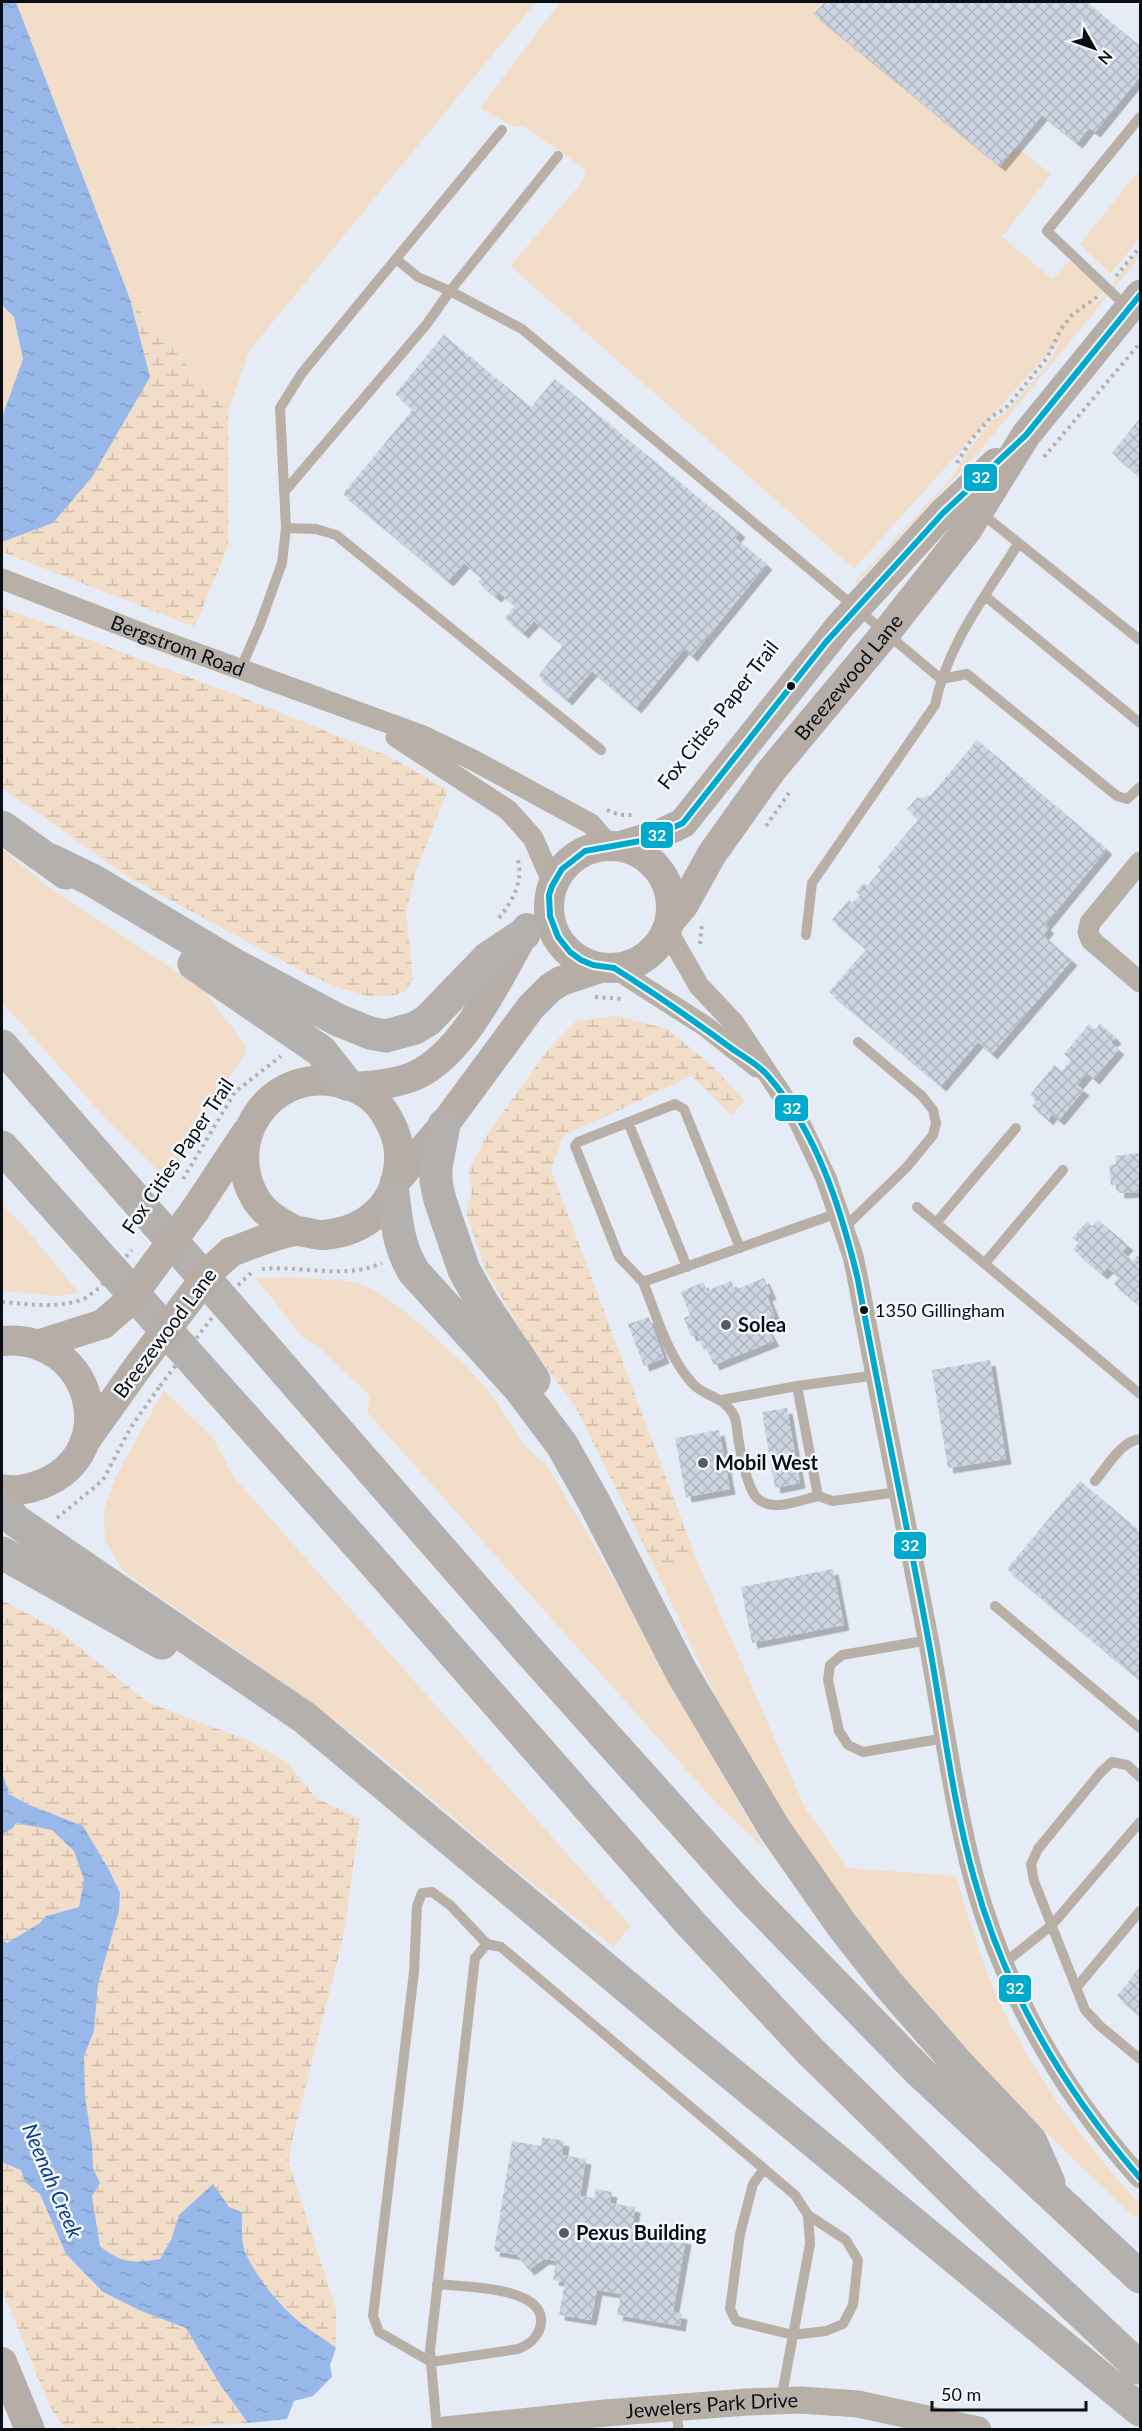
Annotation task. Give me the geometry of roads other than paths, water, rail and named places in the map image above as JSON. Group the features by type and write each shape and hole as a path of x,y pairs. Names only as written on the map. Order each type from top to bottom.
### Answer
{"highway":[{"path":"2,826 51,860 85,888 321,1052 351,1085"},
{"path":"51,860 92,880 233,964 338,1020 370,1033 386,1036 415,1028 428,1020 489,958 510,927"},
{"path":"2,1046 515,1635 749,1896 919,2071 1140,2277"},
{"path":"444,1125 436,1167 436,1182 464,1270 483,1304 549,1402 579,1457 594,1502"},
{"path":"2,1147 361,1548 700,1933 809,2050 969,2207 1140,2368"},
{"path":"394,1188 403,1251 414,1272 520,1389 562,1445 682,1673 774,1828 841,1924 888,1984 958,2064 1030,2140 1055,2196"},
{"path":"2,1504 16,1521 305,1718 1140,2410"},
{"path":"2,1553 239,1687 300,1725 380,1781"}],"main road":[{"name":"Breezewood Lane","path":"668,925 683,906 719,845 771,771 885,634 967,530 1026,435 1135,302"},
{"name":"Breezewood Lane","path":"615,846 660,834 683,823 814,656 943,513 1026,435"},
{"path":"40,1344 103,1324 115,1316 195,1210 260,1110 277,1093 300,1083 323,1079 351,1085 390,1084 415,1076 440,1058 465,1031 506,970 510,927 550,888 576,856 592,848 615,846 639,852 655,864 666,881 672,901 668,925 658,945 646,957 630,964 561,981 550,988 537,1001 368,1221 347,1231 322,1235 296,1231 274,1220 257,1202 247,1180 243,1155 248,1131"},
{"path":"550,888 550,916 555,934 566,950 581,961 607,968"},
{"path":"351,1085 374,1099 393,1127 397,1137 399,1160 394,1188"},
{"name":"Breezewood Lane","path":"2,1489 31,1488 53,1479 71,1464 140,1364 212,1269 241,1262 296,1231"},
{"path":"2,1341 18,1339 40,1344 58,1353 72,1367 83,1384 88,1404 89,1424 84,1444"},
{"path":"2,2362 30,2430"}],"street":[{"name":"Bergstrom Road","path":"2,579 149,636 421,735 473,760 564,812 591,824 615,846"},
{"name":"Bergstrom Road","path":"354,712 424,754 508,810 533,838 550,888"},
{"path":"1140,862 1090,923 1088,933 1091,940 1140,981"},
{"path":"668,925 699,986 734,1023 798,1119 826,1178 853,1256 974,1878 1003,1964 1032,2024 1064,2080 1099,2129 1140,2178"},
{"path":"607,968 705,1026 767,1075"},
{"name":"Jewelers Park Drive","path":"445,2430 677,2418 781,2400 858,2404 978,2430"}],"lane":[{"path":"1135,302 1106,288 1047,231 1140,117"},
{"path":"241,668 282,563 286,528 280,408 302,373 502,130"},
{"path":"285,491 426,325 450,291 558,156"},
{"path":"396,259 418,277 522,329 941,679 967,674 1117,796 1127,799 1140,787"},
{"path":"978,511 1140,640"},
{"path":"286,528 316,529 336,535 601,750"},
{"path":"806,935 813,883 935,705 941,679 954,646 1018,544"},
{"path":"985,596 1140,723"},
{"path":"643,1282 740,1248 841,1220 906,1168 933,1135 936,1123 933,1110 922,1096 858,1042"},
{"path":"740,1248 684,1109 675,1104 578,1142 575,1150 619,1257 643,1282 674,1358 695,1386 722,1400 734,1416 740,1450 752,1491 758,1498 767,1504 781,1505 818,1496 833,1501 898,1492"},
{"path":"628,1122 687,1267"},
{"path":"936,1223 1016,1128"},
{"path":"985,1263 1063,1170"},
{"path":"917,1207 1140,1394"},
{"path":"722,1400 797,1386 877,1375"},
{"path":"797,1386 818,1496"},
{"path":"1095,1481 1123,1447 1129,1442 1140,1439"},
{"path":"995,1606 1140,1728"},
{"path":"928,1640 842,1655 830,1665 828,1680 839,1731 848,1745 863,1752 945,1738"},
{"path":"1140,1777 1127,1765 1112,1762 1101,1772 1038,1849 1031,1864 1034,1881 1085,2010 1100,2026 1140,2059"},
{"path":"1003,1964 1052,1925 1140,1822"},
{"path":"437,2284 521,2296 538,2309 541,2323 534,2340 518,2349 430,2362 379,2332 373,2316 414,1972 417,1906 422,1893 432,1892 450,1905 487,1944 501,1947 795,2195 808,2215 846,2241 858,2260 853,2306 843,2324 826,2331 793,2335 736,2321 730,2308 740,2234 753,2184 764,2169"},
{"path":"1076,1988 1140,1911"},
{"path":"437,2430 430,2350 475,1958 487,1944"},
{"path":"781,2400 810,2244 808,2215"}],"water":[{"path":"2,2 16,2 130,299 150,377 92,477 53,523 2,542 2,417 23,359 14,317 2,305"},
{"name":"Neenah Creek","path":"2,1772 9,1794 27,1804 83,1826 120,1893 119,1911 98,1984 94,2031 84,2056 85,2096 93,2168 100,2183 92,2196 100,2246 128,2261 160,2259 171,2240 179,2215 213,2184 229,2207 242,2212 244,2249 263,2283 294,2317 336,2348 330,2365 332,2377 313,2396 294,2401 287,2419 248,2423 221,2386 186,2328 141,2311 103,2292 66,2254 40,2194 25,2182 21,2170 2,2160 2,1940 7,1943 40,1923 46,1916 79,1907 84,1880 74,1851 52,1830 16,1823 13,1828 2,1834"}],"place":[{"name":"1350 Gillingham","path":"864,1310"},
{"name":"Solea","path":"726,1325"},
{"name":"Mobil West","path":"703,1463"},
{"name":"Pexus Building","path":"564,2233"}]}
